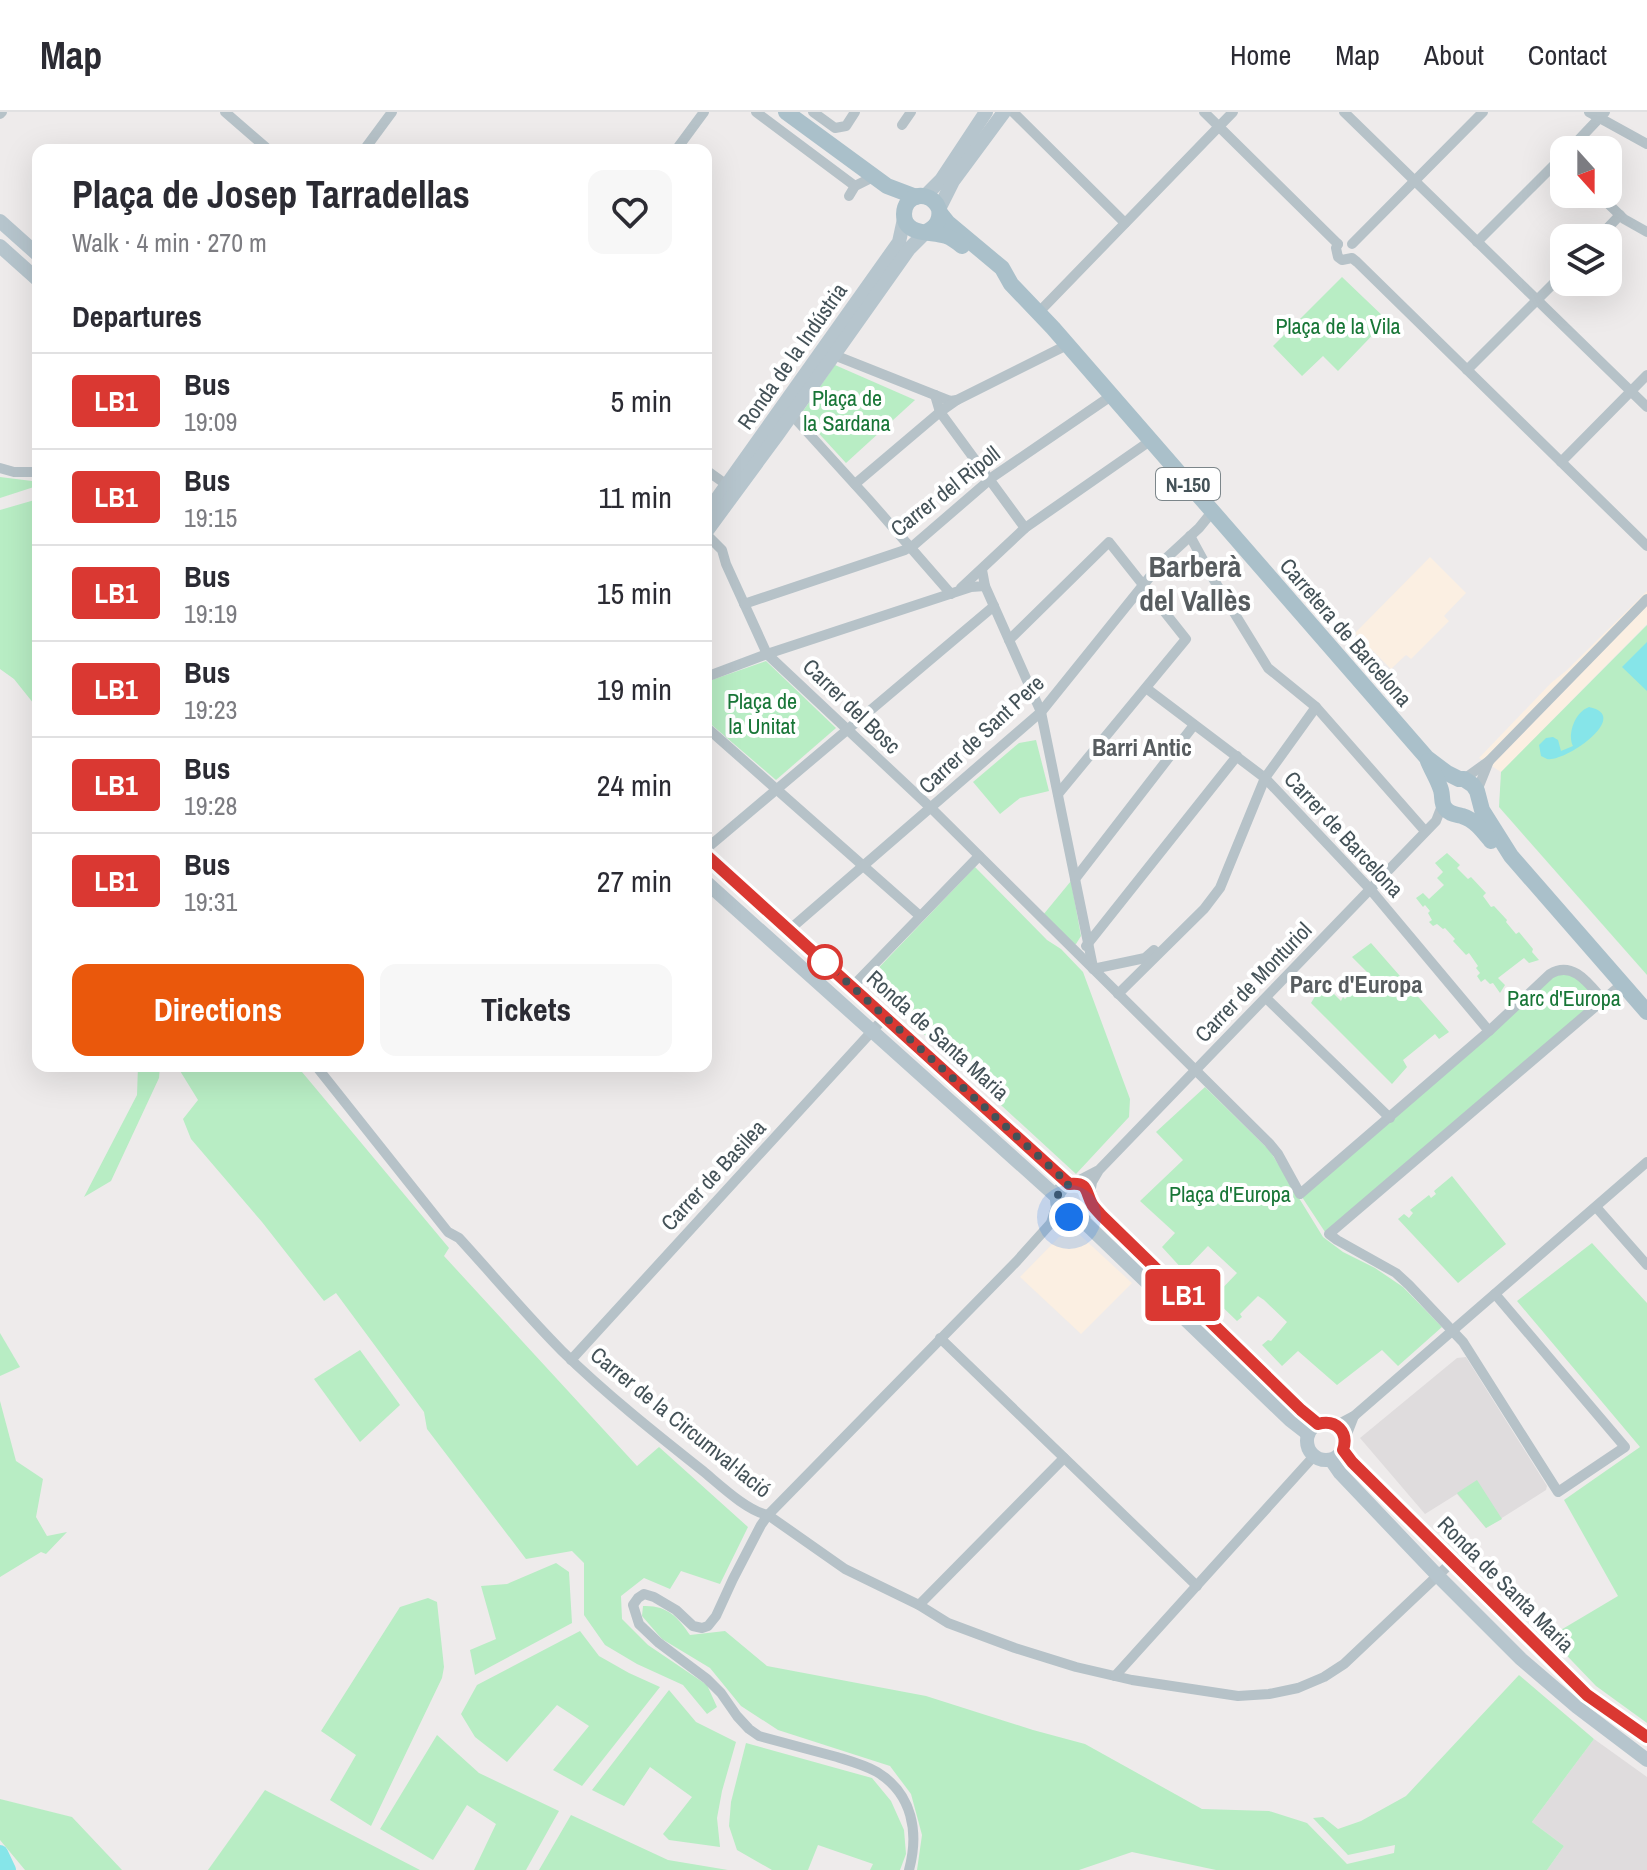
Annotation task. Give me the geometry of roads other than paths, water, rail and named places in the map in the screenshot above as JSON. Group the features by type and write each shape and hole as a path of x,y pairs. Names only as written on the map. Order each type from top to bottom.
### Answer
{"main road":[{"name":"N-150","path":"786,112 881,181 933,199 948,223 1002,268 1011,284"},
{"name":"N-150","path":"881,181 912,230 951,238 992,273 1011,284"},
{"path":"904,218 906,206 920,196"},
{"path":"926,232 936,225 940,211"},
{"name":"Carretera de Barcelona","path":"1011,284 1039,312 1427,758"},
{"name":"N-150","path":"1427,758 1443,771 1473,785 1488,820 1511,856 1647,1012"},
{"name":"N-150","path":"1427,758 1449,812 1479,827 1496,846 1511,856"},
{"path":"1442,799 1446,786 1461,779"},
{"path":"1459,816 1472,811 1478,796"}],"street":[{"path":"225,112 262,144"},
{"path":"368,144 392,112"},
{"path":"680,144 704,112"},
{"path":"756,112 836,172 852,191 881,181"},
{"path":"775,112 775,126"},
{"path":"813,112 835,128 846,126 855,112"},
{"path":"902,125 911,112"},
{"path":"920,196 941,180 986,112"},
{"path":"940,211 953,181 1004,112"},
{"path":"1013,112 1125,223"},
{"path":"1204,112 1338,244"},
{"path":"1039,312 1233,112"},
{"path":"1352,244 1483,112"},
{"path":"1589,112 1602,115 1647,144"},
{"path":"1351,114 1414,181 1647,407"},
{"path":"1583,136 1602,115"},
{"path":"836,172 853,160"},
{"path":"1477,242 1550,170"},
{"path":"1613,208 1647,232"},
{"path":"1611,224 1620,215"},
{"name":"Ronda de la Indústria","path":"712,506 899,242 904,218"},
{"path":"0,221 32,250"},
{"name":"Ronda de la Indústria","path":"712,525 909,249 926,232"},
{"path":"1338,244 1348,241 1352,244 1355,248 1352,258"},
{"path":"1338,244 1338,257 1342,260 1352,258"},
{"path":"0,246 32,275"},
{"path":"1352,258 1647,546"},
{"path":"1467,370 1550,287"},
{"path":"855,484 957,400 1067,345"},
{"path":"834,355 950,401 957,400"},
{"path":"1561,462 1647,375"},
{"path":"935,395 940,412 1025,528"},
{"name":"Carrer del Ripoll","path":"744,604 910,547 990,480 1111,396"},
{"path":"791,414 954,593"},
{"path":"954,593 1025,528 1150,441"},
{"path":"0,468 32,472"},
{"path":"712,474 727,485"},
{"name":"Carrer de Sant Pere","path":"789,930 1041,712 1161,563 1212,512"},
{"path":"1190,536 1268,668 1316,707 1425,831"},
{"name":"Carrer del Bosc","path":"712,539 722,550 767,654 931,808 1278,1154 1300,1194 1390,1118"},
{"path":"1009,640 1109,542 1186,639 1058,794"},
{"path":"982,570 985,586 1041,712 1093,969 1145,958 1188,925"},
{"path":"712,675 971,587 985,586"},
{"path":"1461,779 1489,761 1647,599"},
{"path":"712,844 994,606"},
{"name":"Carrer de Barcelona","path":"1146,688 1265,778 1370,889 1489,1031"},
{"path":"1118,994 1204,909 1220,888 1265,778 1316,707"},
{"path":"1075,879 1194,725"},
{"path":"712,732 920,916"},
{"path":"1078,954 1237,756"},
{"path":"1478,796 1489,761"},
{"name":"Carrer de Monturiol","path":"1436,821 1442,799"},
{"name":"Carrer de Monturiol","path":"1090,1198 1092,1182 1099,1170 1425,831 1436,821 1459,816"},
{"path":"852,987 979,856"},
{"name":"Ronda de Santa Maria","path":"712,860 1072,1184"},
{"name":"Ronda de Santa Maria","path":"712,887 1057,1200"},
{"path":"1266,998 1390,1118 1558,969 1577,973 1603,1000"},
{"path":"1495,1294 1625,1447 1558,1492 1463,1342 1396,1273 1329,1234 1622,984"},
{"name":"Carrer de Basilea","path":"571,1360 885,1017"},
{"name":"Carrer de la Circumval·lació","path":"321,1072 448,1232 459,1238 571,1360 731,1494 768,1515 845,1569 919,1605 948,1623 1015,1648 1115,1676 1238,1696 1269,1694 1298,1688 1344,1664 1452,1562"},
{"path":"909,1870 915,1845 913,1822 897,1789 878,1773 856,1763 759,1736 737,1716 707,1679 639,1624 633,1605 644,1594 676,1610 693,1626 708,1626 768,1515 1017,1261 1051,1223 1063,1187 1072,1184 1085,1187 1090,1198 1301,1410 1313,1429 1308,1448 1314,1456 1331,1460 1338,1456 1342,1438 1354,1416 1647,1162"},
{"name":"Carrer de Monturiol","path":"1072,1184 1099,1170"},
{"path":"1051,1223 1086,1212 1090,1198"},
{"path":"1057,1200 1061,1212 1074,1217 1279,1409 1313,1429"},
{"path":"1596,1207 1647,1265"},
{"path":"940,1338 1197,1586"},
{"path":"1313,1429 1329,1422 1342,1438"},
{"name":"Ronda de Santa Maria","path":"1342,1438 1352,1462 1587,1695 1647,1737"},
{"path":"1115,1676 1314,1456"},
{"path":"919,1605 1064,1458"},
{"name":"Ronda de Santa Maria","path":"1331,1460 1438,1576 1521,1659 1577,1707 1647,1760"}],"water":[{"path":"1647,642 1647,691 1622,667"},
{"path":"1589,707 1601,712 1603,719 1591,738 1567,754 1547,759 1541,756 1539,745 1546,738 1558,740 1561,751 1573,746 1571,736 1574,724"}],"waterway":[{"path":"0,1853 8,1870"}],"district":[{"name":"Barberà del Vallès","path":"1195,583"},
{"name":"Barri Antic","path":"1142,747"},
{"name":"Parc d'Europa","path":"1356,984"}],"park label":[{"name":"Plaça de la Vila","path":"1338,326"},
{"name":"Plaça de la Sardana","path":"847,410"},
{"name":"Plaça de la Unitat","path":"762,714"},
{"name":"Plaça d'Europa","path":"1230,1194"}]}
